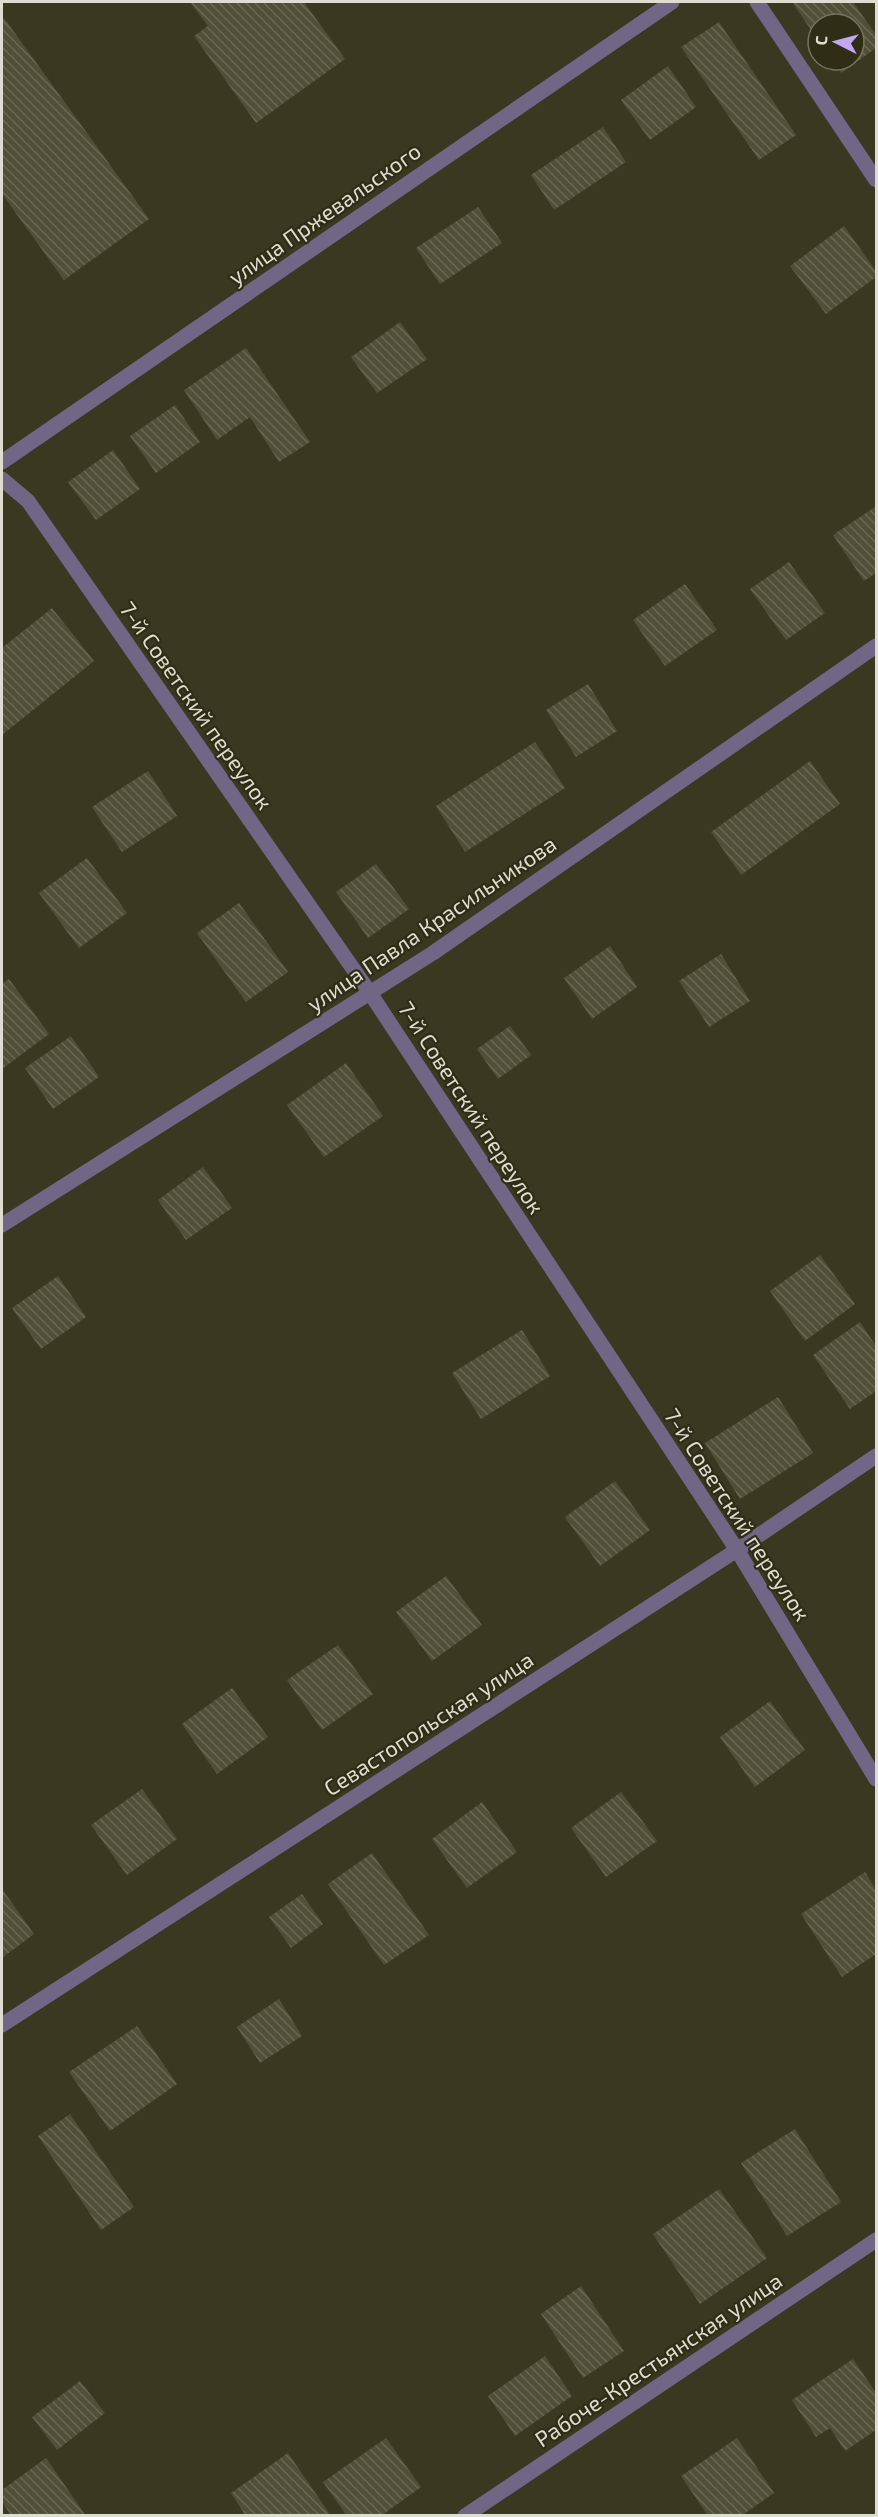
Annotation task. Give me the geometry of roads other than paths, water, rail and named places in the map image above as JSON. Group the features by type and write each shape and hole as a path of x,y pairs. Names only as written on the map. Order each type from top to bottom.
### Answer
{"street":[{"name":"улица Пржевальского","path":"2,462 672,2"},
{"path":"757,2 876,180"},
{"name":"7-й Советский переулок","path":"2,479 28,501 370,993 737,1550 876,1779"},
{"name":"улица Павла Красильникова","path":"2,1225 433,953 876,646"},
{"name":"Севастопольская улица","path":"2,2025 737,1550 876,1456"},
{"name":"Рабоче-Крестьянская улица","path":"465,2516 876,2240"}]}
